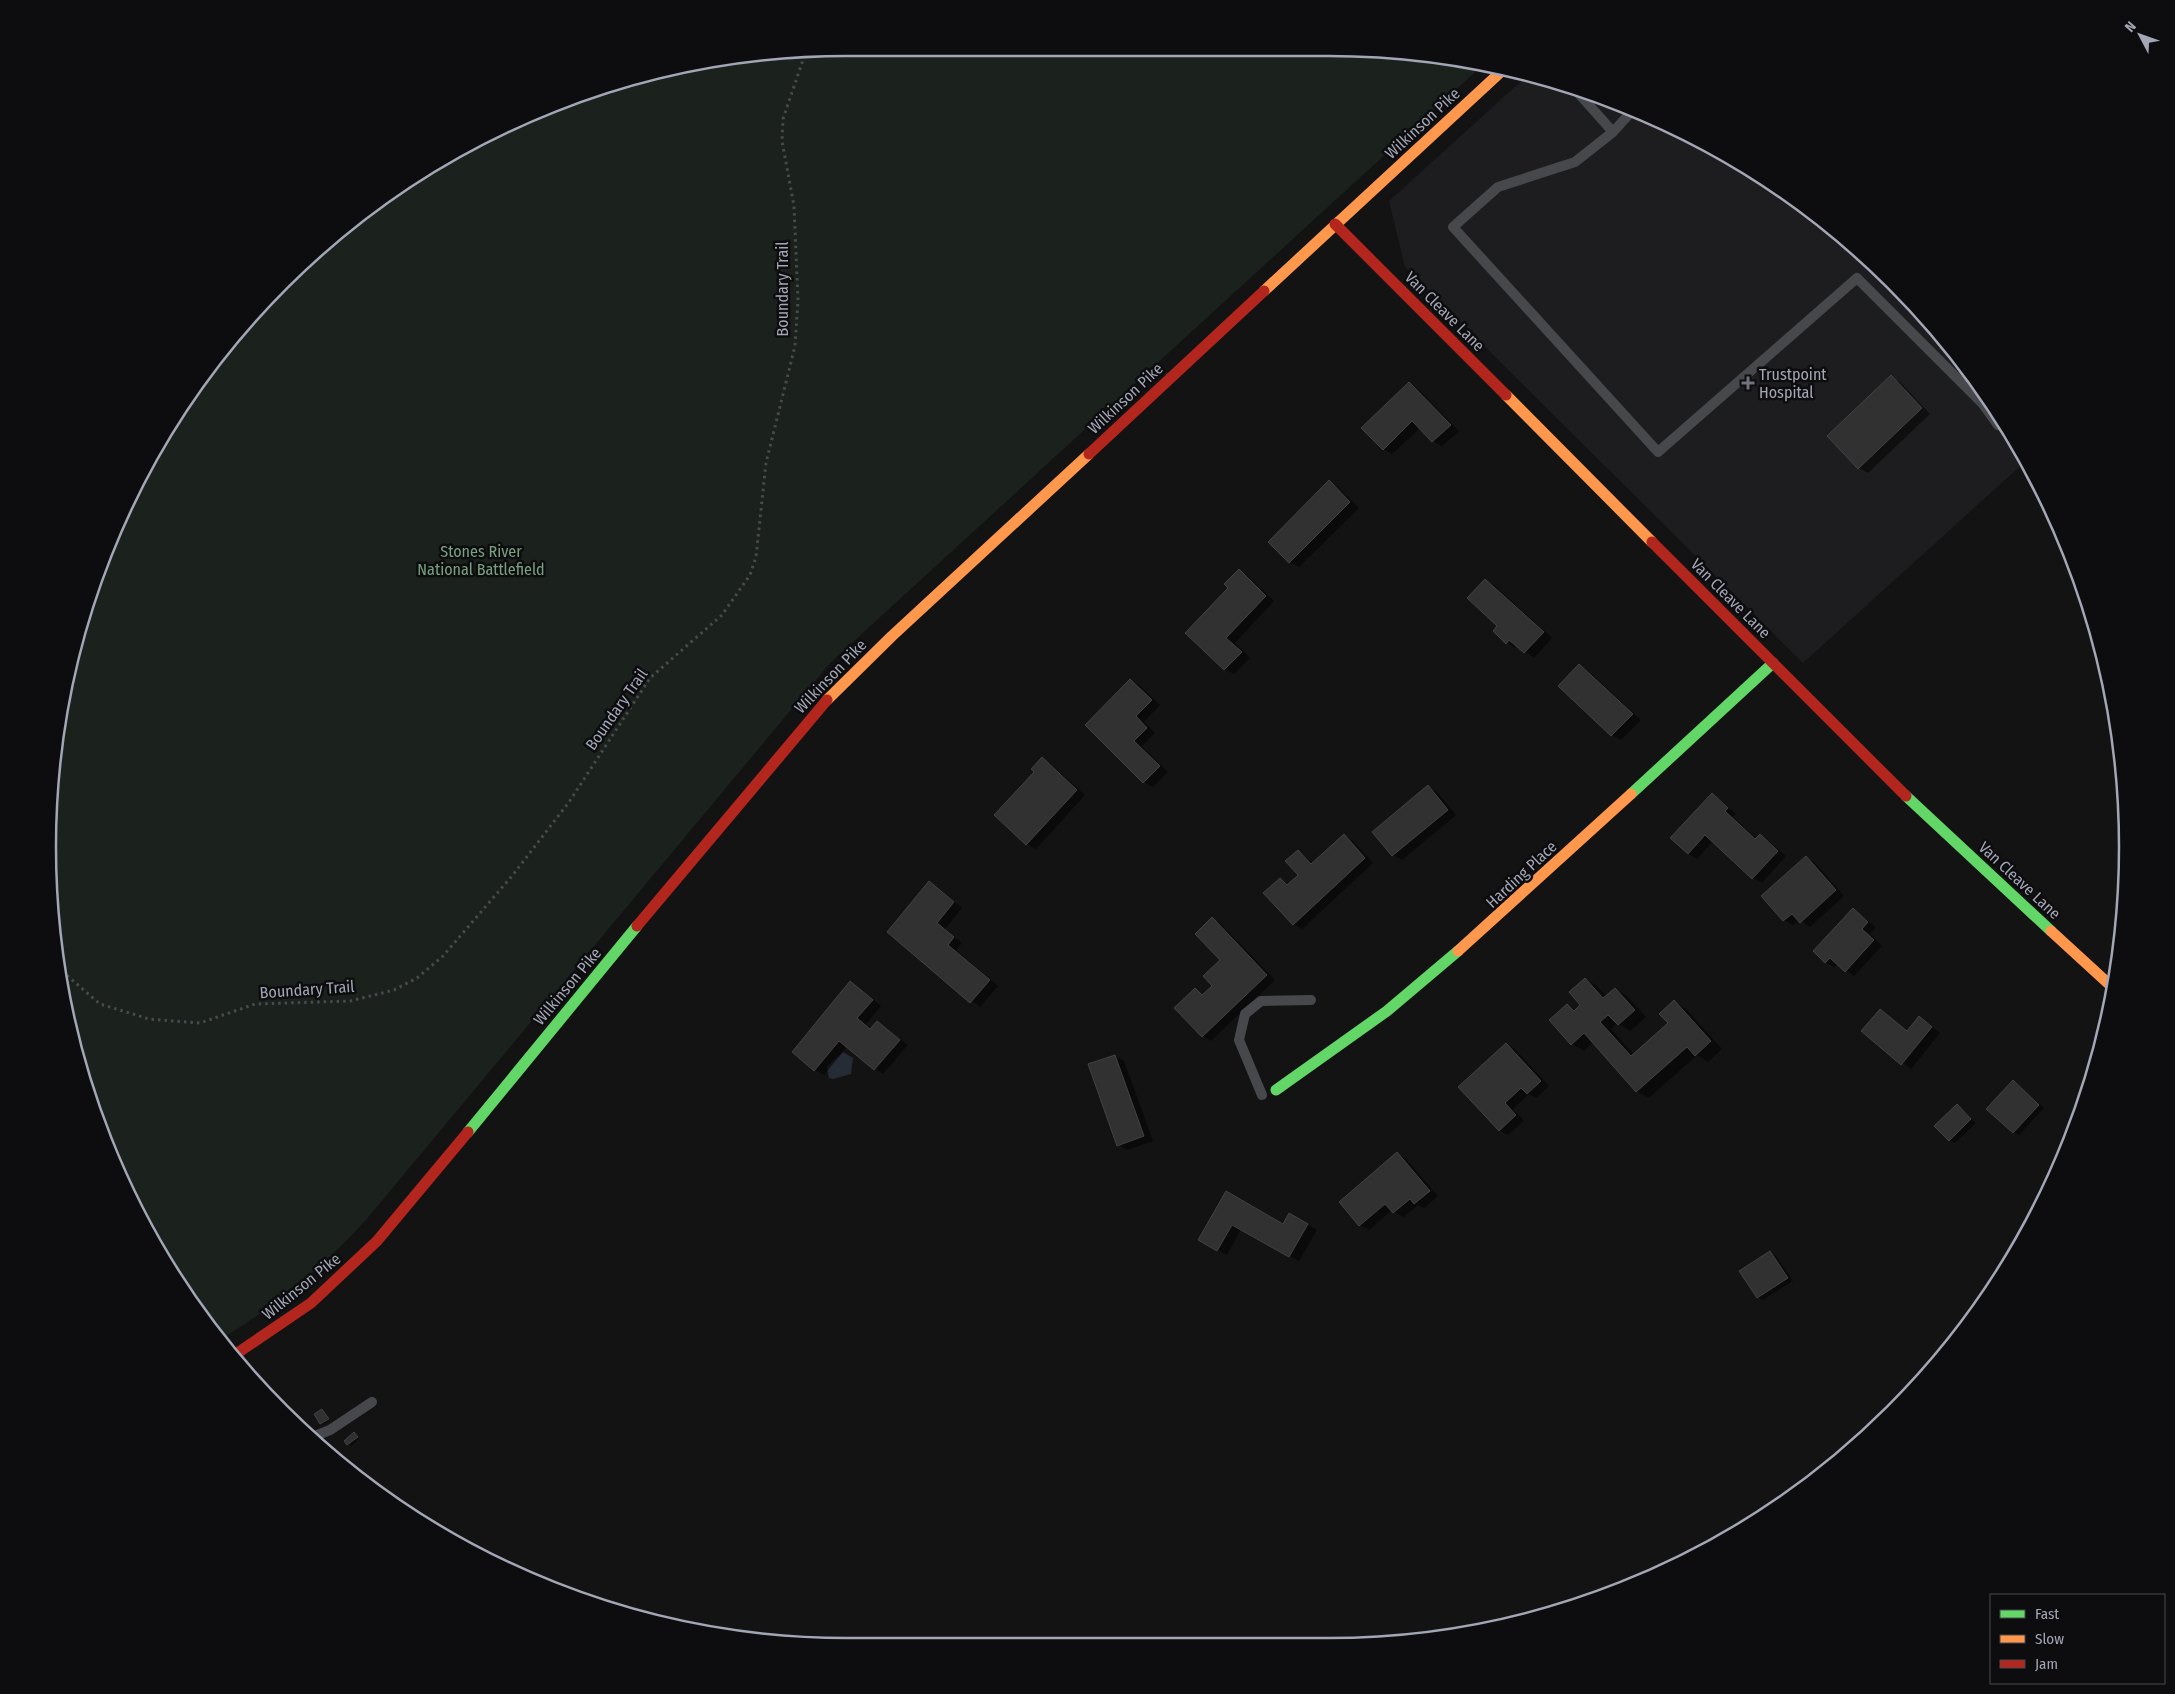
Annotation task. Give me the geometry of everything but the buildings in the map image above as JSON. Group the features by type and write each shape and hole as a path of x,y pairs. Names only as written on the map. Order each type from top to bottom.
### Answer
{"street":[{"name":"Wilkinson Pike","path":"239,1352 311,1303 377,1241 826,700 972,560 1497,75"},
{"name":"Van Cleave Lane","path":"1335,224 1934,824 2107,982"},
{"name":"Harding Place","path":"1276,1090 1387,1011 1481,932 1773,663"}],"lane":[{"path":"1583,98 1613,132"},
{"path":"1628,115 1613,132 1575,162 1498,187 1454,228 1658,452 1857,278 1971,389"},
{"path":"1262,1095 1239,1040 1246,1014 1261,1001 1311,1000"},
{"path":"318,1435 330,1430 372,1402"}],"path":[{"name":"Boundary Trail","path":"67,976 100,1004 149,1019 200,1023 255,1004 350,1001 394,990 417,978 443,956 512,876 569,802 650,678 722,615 750,575 756,557 766,463 795,346 798,300 794,206 782,142 783,119 804,58"}],"shaded area":[{"name":"Trustpoint Hospital","path":"1522,80 1582,98 1631,116 1723,162 1809,220 1849,252 1923,326 1985,408 2020,466 1803,663 1405,267 1389,201"},
{"path":"843,1052 853,1058 851,1074 833,1079 829,1078 827,1067"}],"green space":[{"name":"Stones River National Battlefield","path":"847,56 1328,56 1380,58 1477,70 830,663 365,1221 315,1270 279,1300 226,1336 190,1286 162,1242 138,1197 116,1150 98,1101 83,1052 73,1010 59,909 60,786 79,660 100,588 116,544 138,497 162,452 190,408 252,326 326,252 366,220 452,162 544,116 642,83 693,71 795,58"}],"traffic: fast":[{"path":"1631,794 1773,663"},
{"path":"1906,796 2051,931"},
{"path":"468,1132 637,926"},
{"path":"1276,1090 1387,1011 1458,951"}],"traffic: slow":[{"path":"1264,291 1498,75"},
{"path":"1506,395 1652,542"},
{"path":"827,700 892,636 1089,454"},
{"path":"1458,951 1631,794"},
{"path":"2051,931 2107,982"}],"traffic: jam":[{"path":"1335,224 1506,395"},
{"path":"1089,454 1264,291"},
{"path":"1652,542 1906,796"},
{"path":"637,926 827,700"},
{"path":"239,1352 311,1303 377,1241 468,1132"}],"place":[{"name":"Trustpoint Hospital","path":"1748,383"}]}
